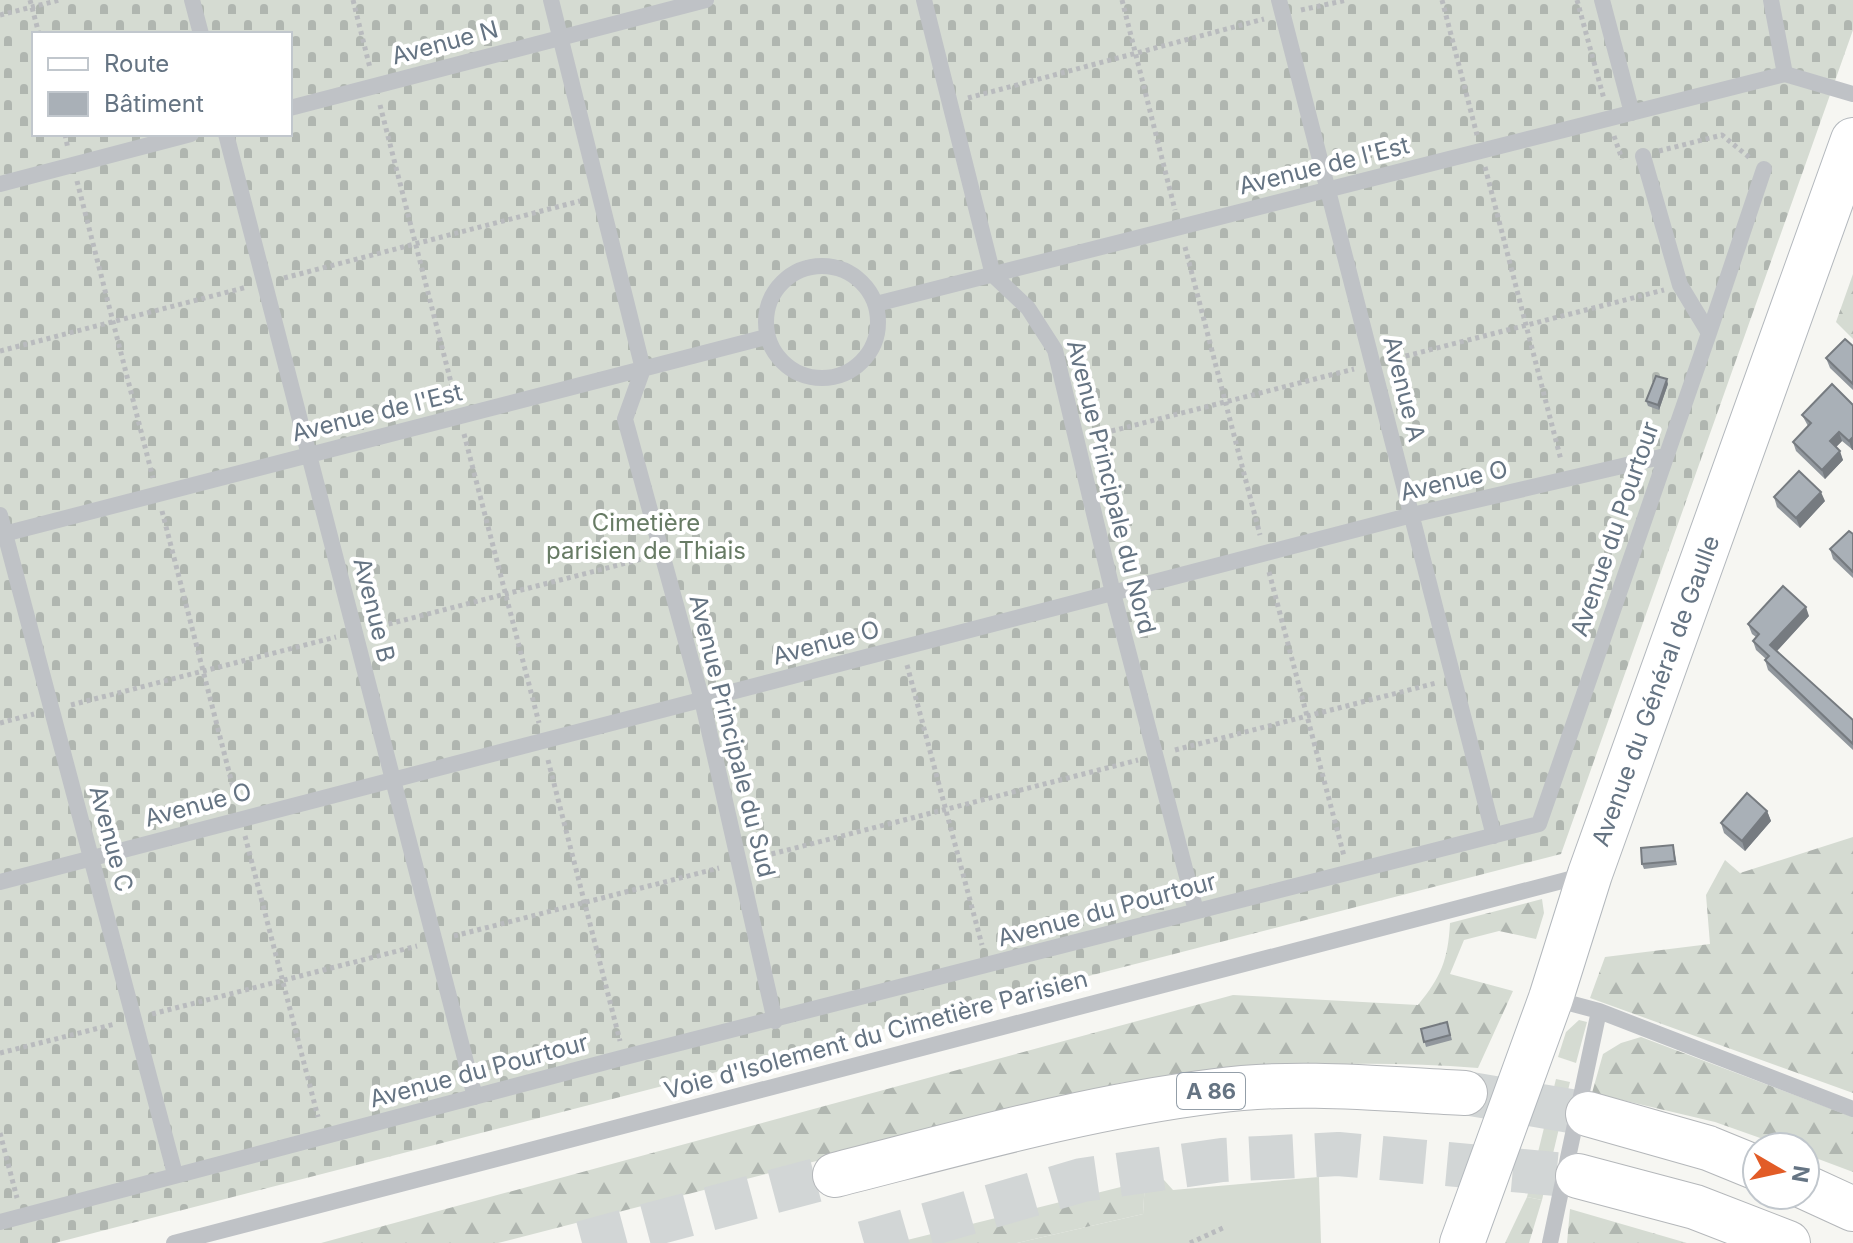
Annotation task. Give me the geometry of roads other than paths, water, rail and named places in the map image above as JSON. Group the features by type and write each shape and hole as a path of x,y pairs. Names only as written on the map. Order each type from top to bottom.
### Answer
{"main road":[{"name":"Avenue du Général de Gaulle","path":"1462,1243 1551,998 1590,874 1853,141"},
{"name":"A 86","path":"835,1175 1090,1110 1218,1090 1337,1086 1465,1093"},
{"path":"1588,1114 1708,1148 1741,1161"},
{"path":"1578,1176 1695,1207 1788,1243"},
{"path":"1821,1194 1853,1209"}],"lane":[{"path":"192,0 200,32"},
{"path":"551,0 643,369"},
{"name":"Avenue N","path":"292,107 706,0"},
{"path":"924,0 993,275"},
{"path":"1602,0 1632,113"},
{"path":"1771,0 1785,74 1853,94"},
{"name":"Avenue A","path":"1281,7 1494,836"},
{"name":"Avenue de l'Est","path":"876,304 1785,74"},
{"path":"0,184 183,136"},
{"name":"Avenue B","path":"227,136 475,1097"},
{"path":"1643,156 1680,285 1709,333"},
{"name":"Avenue du Pourtour","path":"0,1222 625,1057 1539,824 1764,169"},
{"path":"813,266 832,266 850,273 865,285 876,304 878,320 871,348 854,369 838,377 820,379 802,376 774,354 766,337 765,318 769,300 780,283 795,272 813,266"},
{"name":"Avenue Principale du Nord","path":"993,275 1028,308 1055,350 1113,593 1196,911"},
{"name":"Avenue de l'Est","path":"2,534 766,337"},
{"name":"Avenue Principale du Sud","path":"643,369 625,419 702,700 775,1021"},
{"name":"Avenue O","path":"0,882 1412,515 1665,456"},
{"name":"Avenue C","path":"0,515 2,534 175,1174"},
{"name":"Voie d'Isolement du Cimetière Parisien","path":"174,1243 1590,874"},
{"path":"1551,998 1599,1011 1853,1109"},
{"path":"1550,1243 1599,1011"}],"tunnel":[{"path":"1465,1093 1588,1114"},
{"path":"864,1243 1082,1180 1222,1160 1338,1154 1578,1176"},
{"path":"582,1243 835,1175"}],"park label":[{"name":"Cimetière parisien de Thiais","path":"646,537"}]}
